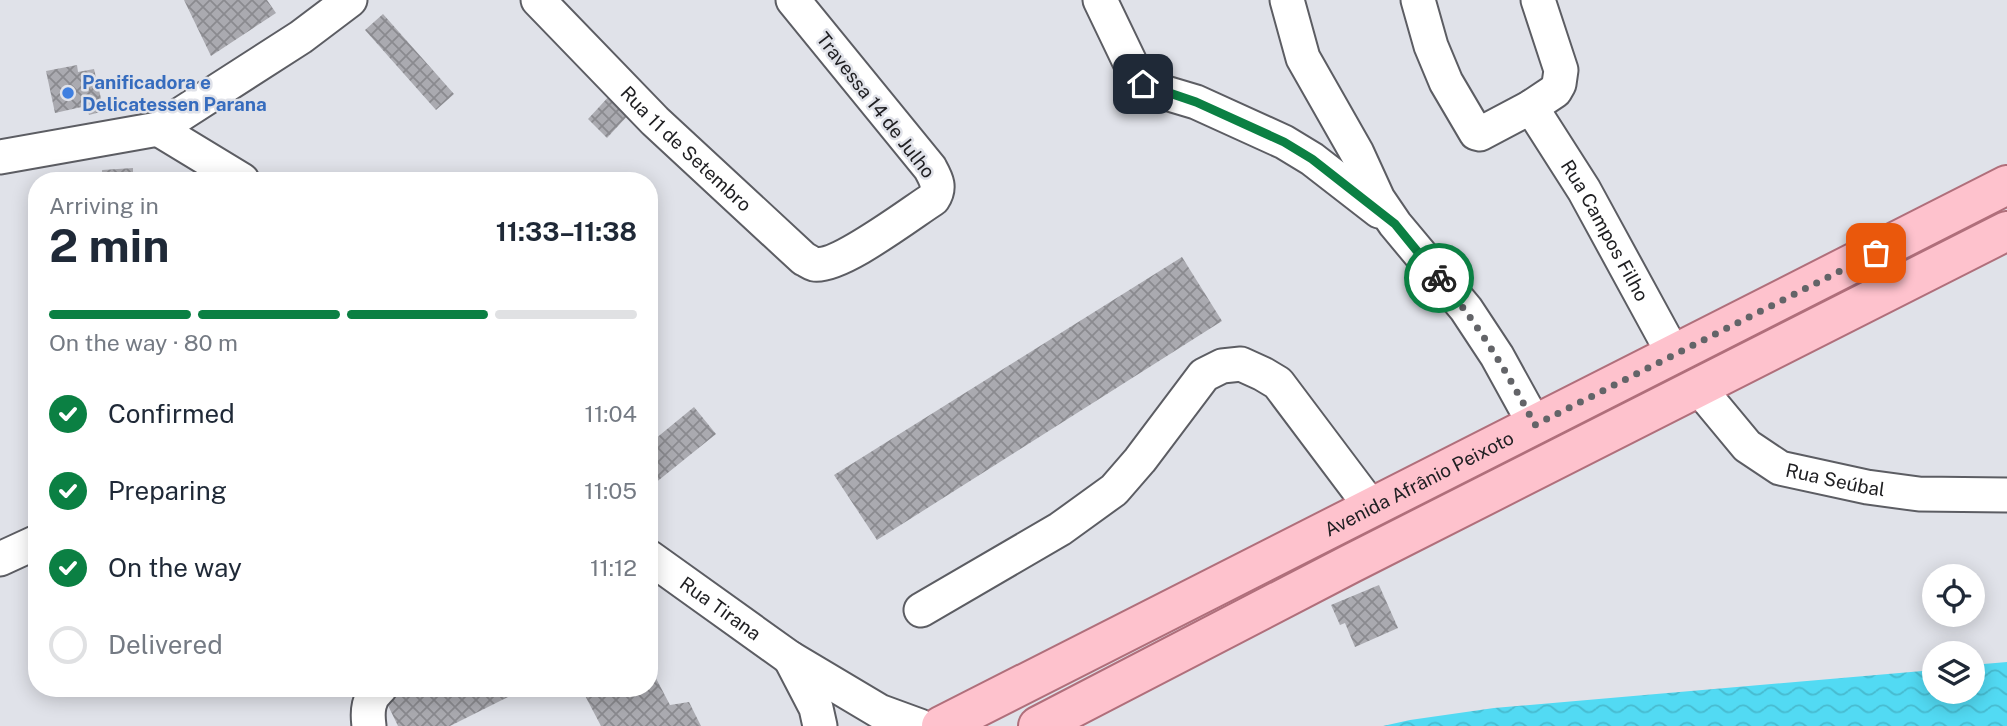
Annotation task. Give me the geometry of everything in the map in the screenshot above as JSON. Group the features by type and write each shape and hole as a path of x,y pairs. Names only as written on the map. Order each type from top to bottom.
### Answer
{"main road":[{"name":"Avenida Afrânio Peixoto","path":"941,726 2007,186"},
{"name":"Avenida Afrânio Peixoto","path":"1038,726 2007,231"}],"street":[{"path":"4,160 158,128 301,37 350,0"},
{"name":"Rua 11 de Setembro","path":"538,0 655,121 804,259 815,264 849,254"},
{"name":"Travessa 14 de Julho","path":"793,0 930,168 937,181 938,191 933,199 849,254"},
{"path":"1100,0 1136,75 1143,84 1196,102 1284,142 1339,178 1395,224"},
{"path":"1287,0 1303,58 1357,153 1378,199 1395,224 1466,309 1497,356 1535,425"},
{"path":"1418,0 1431,46 1446,82 1476,133 1485,134 1543,99 1561,78 1561,70 1538,0"},
{"name":"Rua Campos Filho","path":"1543,99 1584,190 1674,355"},
{"path":"158,128 229,172"},
{"path":"921,610 1060,529 1114,490 1204,375 1222,366 1241,364 1278,383 1372,508"},
{"name":"Rua Seúbal","path":"1698,387 1747,446 1780,468 1867,487 1919,494 2007,495"},
{"path":"0,559 28,546"},
{"name":"Rua Tirana","path":"658,563 790,658 879,710 920,726"},
{"name":"Rua Tirana","path":"790,658 816,708 820,726"},
{"path":"369,726 366,711 373,697"}],"water":[{"path":"2007,662 2007,726 1383,726 1494,708 1922,671 1922,704 1985,704 1985,664"}],"building":[{"path":"184,0 267,0 276,13 211,56"},
{"path":"383,14 454,94 436,110 365,30"},
{"path":"77,65 78,72 94,69 104,111 89,115 86,106 55,113 46,71"},
{"path":"612,93 631,112 607,138 588,119"},
{"path":"133,168 133,172 102,172"},
{"path":"1182,257 1222,321 877,540 834,475"},
{"path":"694,407 716,434 658,481 658,437"},
{"path":"1379,585 1398,628 1355,647 1345,623 1340,625 1331,605"},
{"path":"658,682 670,705 689,702 701,726 601,726 586,697 658,697"},
{"path":"384,697 508,697 450,726 398,726"}],"way so far":[{"path":"1439,278 1466,309 1497,356 1535,425 1876,253"}],"place":[{"name":"Panificadora e Delicatessen Parana","path":"68,93"}],"route":[{"path":"1143,84 1196,102 1284,142 1312,159 1395,224 1439,278"}]}
